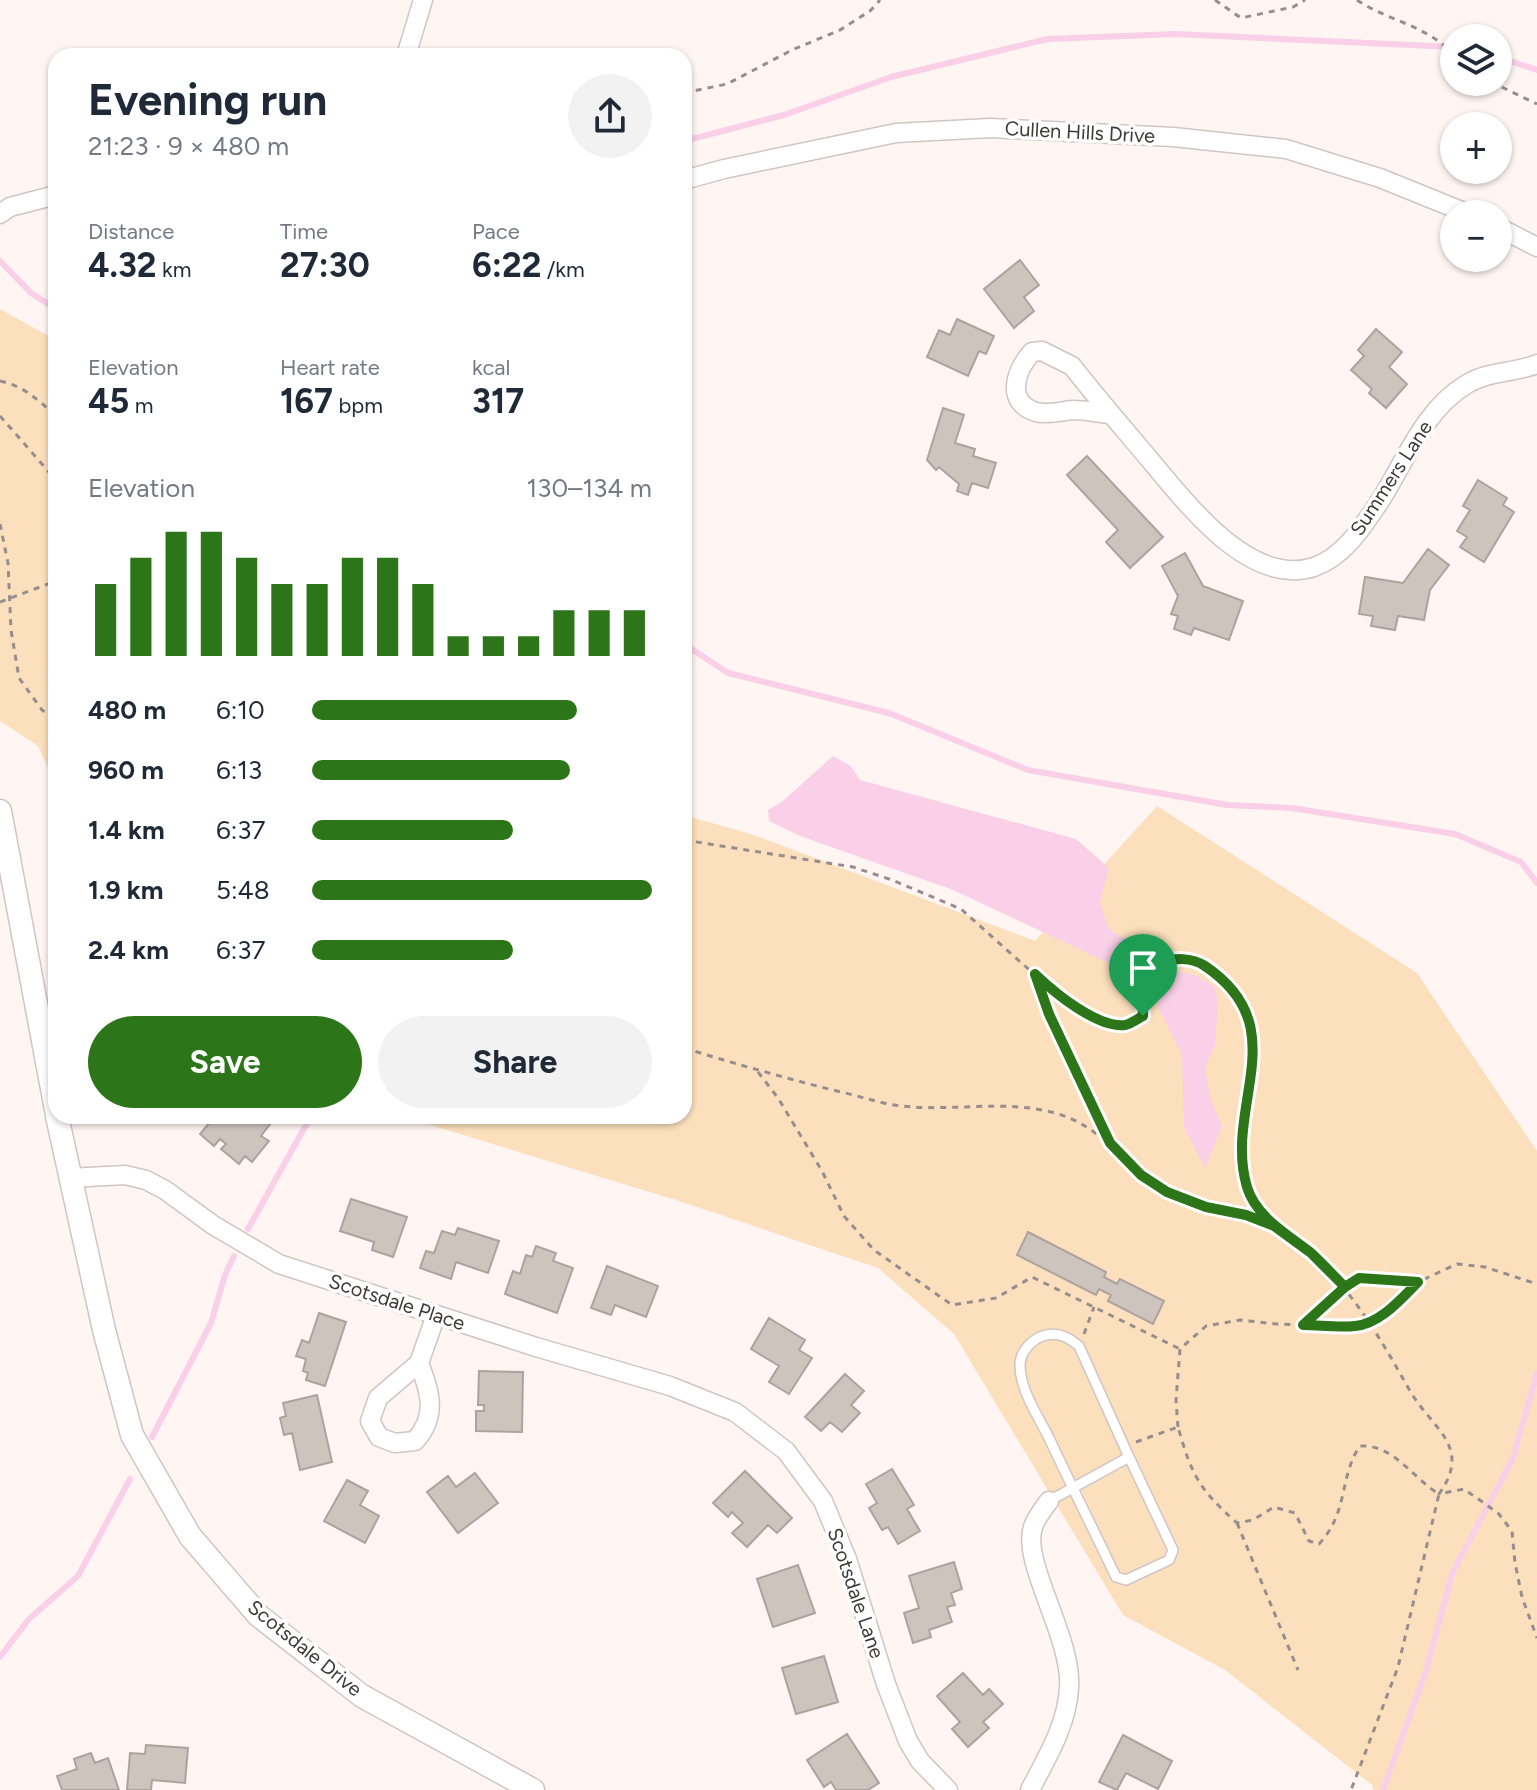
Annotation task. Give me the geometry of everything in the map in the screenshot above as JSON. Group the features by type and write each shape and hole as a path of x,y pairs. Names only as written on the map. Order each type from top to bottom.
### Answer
{"street":[{"path":"408,48 423,0"},
{"name":"Cullen Hills Drive","path":"692,178 896,133 990,128 1173,137 1286,149 1380,178 1440,202"},
{"path":"5,211 48,198"},
{"path":"1512,234 1537,247"},
{"name":"Summers Lane","path":"1111,414 1077,410 1039,414 1025,407 1014,389 1020,365 1032,352 1042,351 1072,366 1206,526 1251,557 1276,567 1313,567 1336,554 1359,532 1429,418 1448,400 1468,383 1537,364"},
{"name":"Scotsdale Drive","path":"0,811 7,884 48,1076"},
{"name":"Scotsdale Drive","path":"58,1124 104,1330 132,1435 190,1536 259,1616 362,1696 533,1790"},
{"name":"Scotsdale Place","path":"69,1178 125,1175 146,1180 279,1264 670,1386 738,1415"},
{"path":"419,1363 436,1315"},
{"name":"Scotsdale Lane","path":"738,1415 786,1451 823,1501 847,1559 886,1684 908,1741 920,1761 948,1790"},
{"path":"1030,1790 1065,1719 1070,1686 1064,1644 1033,1558 1032,1529 1049,1501"}],"lane":[{"path":"1056,1333 1068,1337 1079,1346 1127,1452 1173,1550 1169,1560 1126,1580 1116,1577 1021,1381 1019,1360 1028,1344 1043,1335 1056,1333"},
{"path":"1049,1501 1127,1452"}],"path":[{"path":"692,91 727,84 792,50 840,30 870,11 880,0"},
{"path":"1215,0 1241,18 1293,7 1305,0"},
{"path":"1357,0 1371,10 1426,31 1440,43"},
{"path":"1512,92 1537,104"},
{"path":"0,381 14,384 35,396 48,408"},
{"path":"0,416 48,471"},
{"path":"0,524 8,563 9,601 19,678 48,714"},
{"path":"0,602 48,584"},
{"path":"692,841 853,867 961,909 1080,1009 1108,1023 1128,1025 1143,1016 1142,982 1160,964 1177,959 1198,962 1219,976 1251,1022 1254,1045 1244,1116 1242,1159 1247,1188 1256,1205 1274,1226 1311,1253 1345,1287 1416,1402 1440,1429 1452,1454 1452,1476 1439,1494 1398,1667 1351,1790"},
{"path":"1035,974 1049,1014 1110,1143"},
{"path":"692,1051 758,1072 894,1105 942,1108 997,1106 1051,1112 1088,1126 1110,1143 1141,1175 1167,1192 1206,1207 1246,1215 1274,1226"},
{"path":"758,1072 778,1098 822,1171 844,1216 874,1250 952,1305 996,1298 1032,1277 1180,1349"},
{"path":"1298,1670 1237,1523 1208,1497 1189,1466 1178,1427 1176,1400 1180,1349 1206,1326 1240,1320 1354,1327 1370,1323 1418,1282 1457,1264 1485,1267 1537,1284"},
{"path":"1303,1325 1359,1278 1418,1282"},
{"path":"1079,1346 1094,1307"},
{"path":"1127,1452 1178,1427"},
{"path":"1237,1523 1253,1520 1274,1507 1295,1513 1309,1541 1319,1544 1331,1531 1338,1516 1352,1458 1360,1446 1374,1445 1393,1455 1427,1487 1439,1494 1464,1489 1498,1513 1512,1531 1522,1597 1537,1638"}],"shaded area":[{"path":"0,309 48,336 48,768 38,746 0,721"},
{"path":"833,756 851,766 860,780 1076,839 1109,868 1100,903 1109,929 1127,940 1147,946 1155,959 1147,972 1129,975 953,890 800,836 769,821 768,810 783,801"},
{"path":"1157,806 1417,973 1537,1151 1537,1790 1374,1790 1372,1785 1225,1670 1123,1615 954,1334 878,1268 679,1201 427,1124 692,1124 692,817 754,835 1035,941"},
{"path":"1175,971 1195,975 1215,987 1218,1002 1215,1045 1205,1068 1210,1097 1222,1126 1205,1168 1184,1127 1182,1055 1157,1005 1159,985"}],"building":[{"path":"1020,260 1039,285 1024,297 1034,311 1014,328 984,289"},
{"path":"957,319 994,336 986,354 979,351 968,376 927,357 939,330 950,335"},
{"path":"1376,329 1402,352 1389,367 1407,384 1386,408 1369,393 1372,389 1351,370 1364,356 1358,350"},
{"path":"943,408 964,415 955,443 975,449 973,456 996,463 988,488 972,483 968,495 957,491 959,484 939,467 936,470 927,460"},
{"path":"1087,456 1163,537 1130,568 1106,542 1118,530 1067,475"},
{"path":"1478,480 1507,498 1503,505 1514,512 1484,562 1460,547 1467,537 1457,531 1470,510 1463,506"},
{"path":"1428,549 1449,565 1430,590 1424,620 1398,616 1395,630 1371,626 1373,616 1359,614 1365,577 1403,583"},
{"path":"1185,553 1203,586 1243,601 1229,640 1194,628 1191,635 1174,629 1178,616 1171,614 1178,596 1162,566"},
{"path":"208,1124 270,1124 261,1136 269,1141 252,1162 245,1156 239,1164 221,1149 226,1144 220,1139 214,1146 200,1134"},
{"path":"351,1199 407,1217 393,1257 372,1250 374,1242 340,1231"},
{"path":"458,1228 499,1241 488,1273 456,1262 451,1279 420,1268 426,1251 434,1253 442,1231 455,1235"},
{"path":"1028,1232 1106,1272 1104,1277 1117,1284 1120,1279 1164,1301 1153,1324 1108,1301 1111,1295 1099,1289 1096,1295 1017,1255"},
{"path":"536,1246 556,1253 553,1261 573,1268 557,1313 505,1294 513,1271 520,1274 526,1255 532,1257"},
{"path":"607,1266 658,1286 646,1317 615,1305 611,1315 591,1308"},
{"path":"319,1313 346,1322 325,1386 306,1380 308,1373 303,1371 306,1359 296,1356 302,1340 309,1343"},
{"path":"769,1318 805,1340 799,1350 812,1358 789,1394 769,1382 779,1366 751,1349"},
{"path":"479,1371 523,1372 522,1432 476,1431 476,1411 484,1411 484,1405 478,1405"},
{"path":"845,1374 864,1391 851,1405 860,1413 842,1432 830,1422 821,1431 805,1417"},
{"path":"317,1395 332,1462 300,1470 292,1433 284,1435 280,1418 286,1416 283,1403"},
{"path":"892,1469 914,1505 907,1509 920,1531 898,1544 888,1527 882,1530 869,1508 877,1503 866,1484"},
{"path":"745,1471 792,1518 777,1533 768,1525 747,1547 732,1533 743,1523 732,1512 728,1517 713,1503"},
{"path":"475,1473 498,1503 458,1533 427,1492 448,1476 456,1487"},
{"path":"347,1480 368,1491 360,1505 379,1516 365,1543 324,1521"},
{"path":"954,1562 962,1589 951,1593 955,1605 947,1607 952,1622 929,1630 931,1637 913,1643 904,1613 919,1608 909,1576"},
{"path":"798,1565 815,1613 773,1627 757,1579"},
{"path":"824,1656 838,1702 796,1714 782,1668"},
{"path":"963,1673 983,1695 989,1689 1003,1704 983,1722 989,1728 968,1747 952,1729 960,1722 937,1696"},
{"path":"847,1734 879,1783 868,1790 836,1790 831,1782 824,1787 807,1760"},
{"path":"1123,1735 1172,1761 1158,1789 1126,1773 1117,1790 1099,1782"},
{"path":"146,1745 188,1748 185,1783 152,1780 151,1790 127,1790 130,1753 145,1754"},
{"path":"91,1753 95,1763 108,1758 119,1790 62,1790 57,1776 77,1769 74,1759"}],"waterway":[{"path":"692,139 784,115 891,77 1047,39 1176,34 1440,46"},
{"path":"1512,62 1537,70"},
{"path":"0,261 31,293 48,304"},
{"path":"692,649 728,673 889,713 1028,770 1227,805 1292,808 1455,834 1521,862 1537,883"},
{"path":"248,1229 307,1124"},
{"path":"152,1437 211,1323 234,1256"},
{"path":"1383,1790 1426,1671 1452,1574 1513,1458 1537,1373"},
{"path":"0,1657 29,1619 78,1576 130,1479"}],"route":[{"path":"1143,1016 1128,1025 1108,1023 1080,1009 1035,974 1049,1014 1110,1143 1141,1175 1167,1192 1206,1207 1246,1215 1274,1226 1311,1253 1345,1287 1303,1325 1354,1327 1370,1323 1394,1305 1418,1282 1359,1278 1345,1287 1311,1253 1274,1226 1256,1205 1247,1188 1242,1159 1254,1045 1251,1022 1219,976 1198,962 1177,959 1160,964 1142,982 1143,1016"}]}
